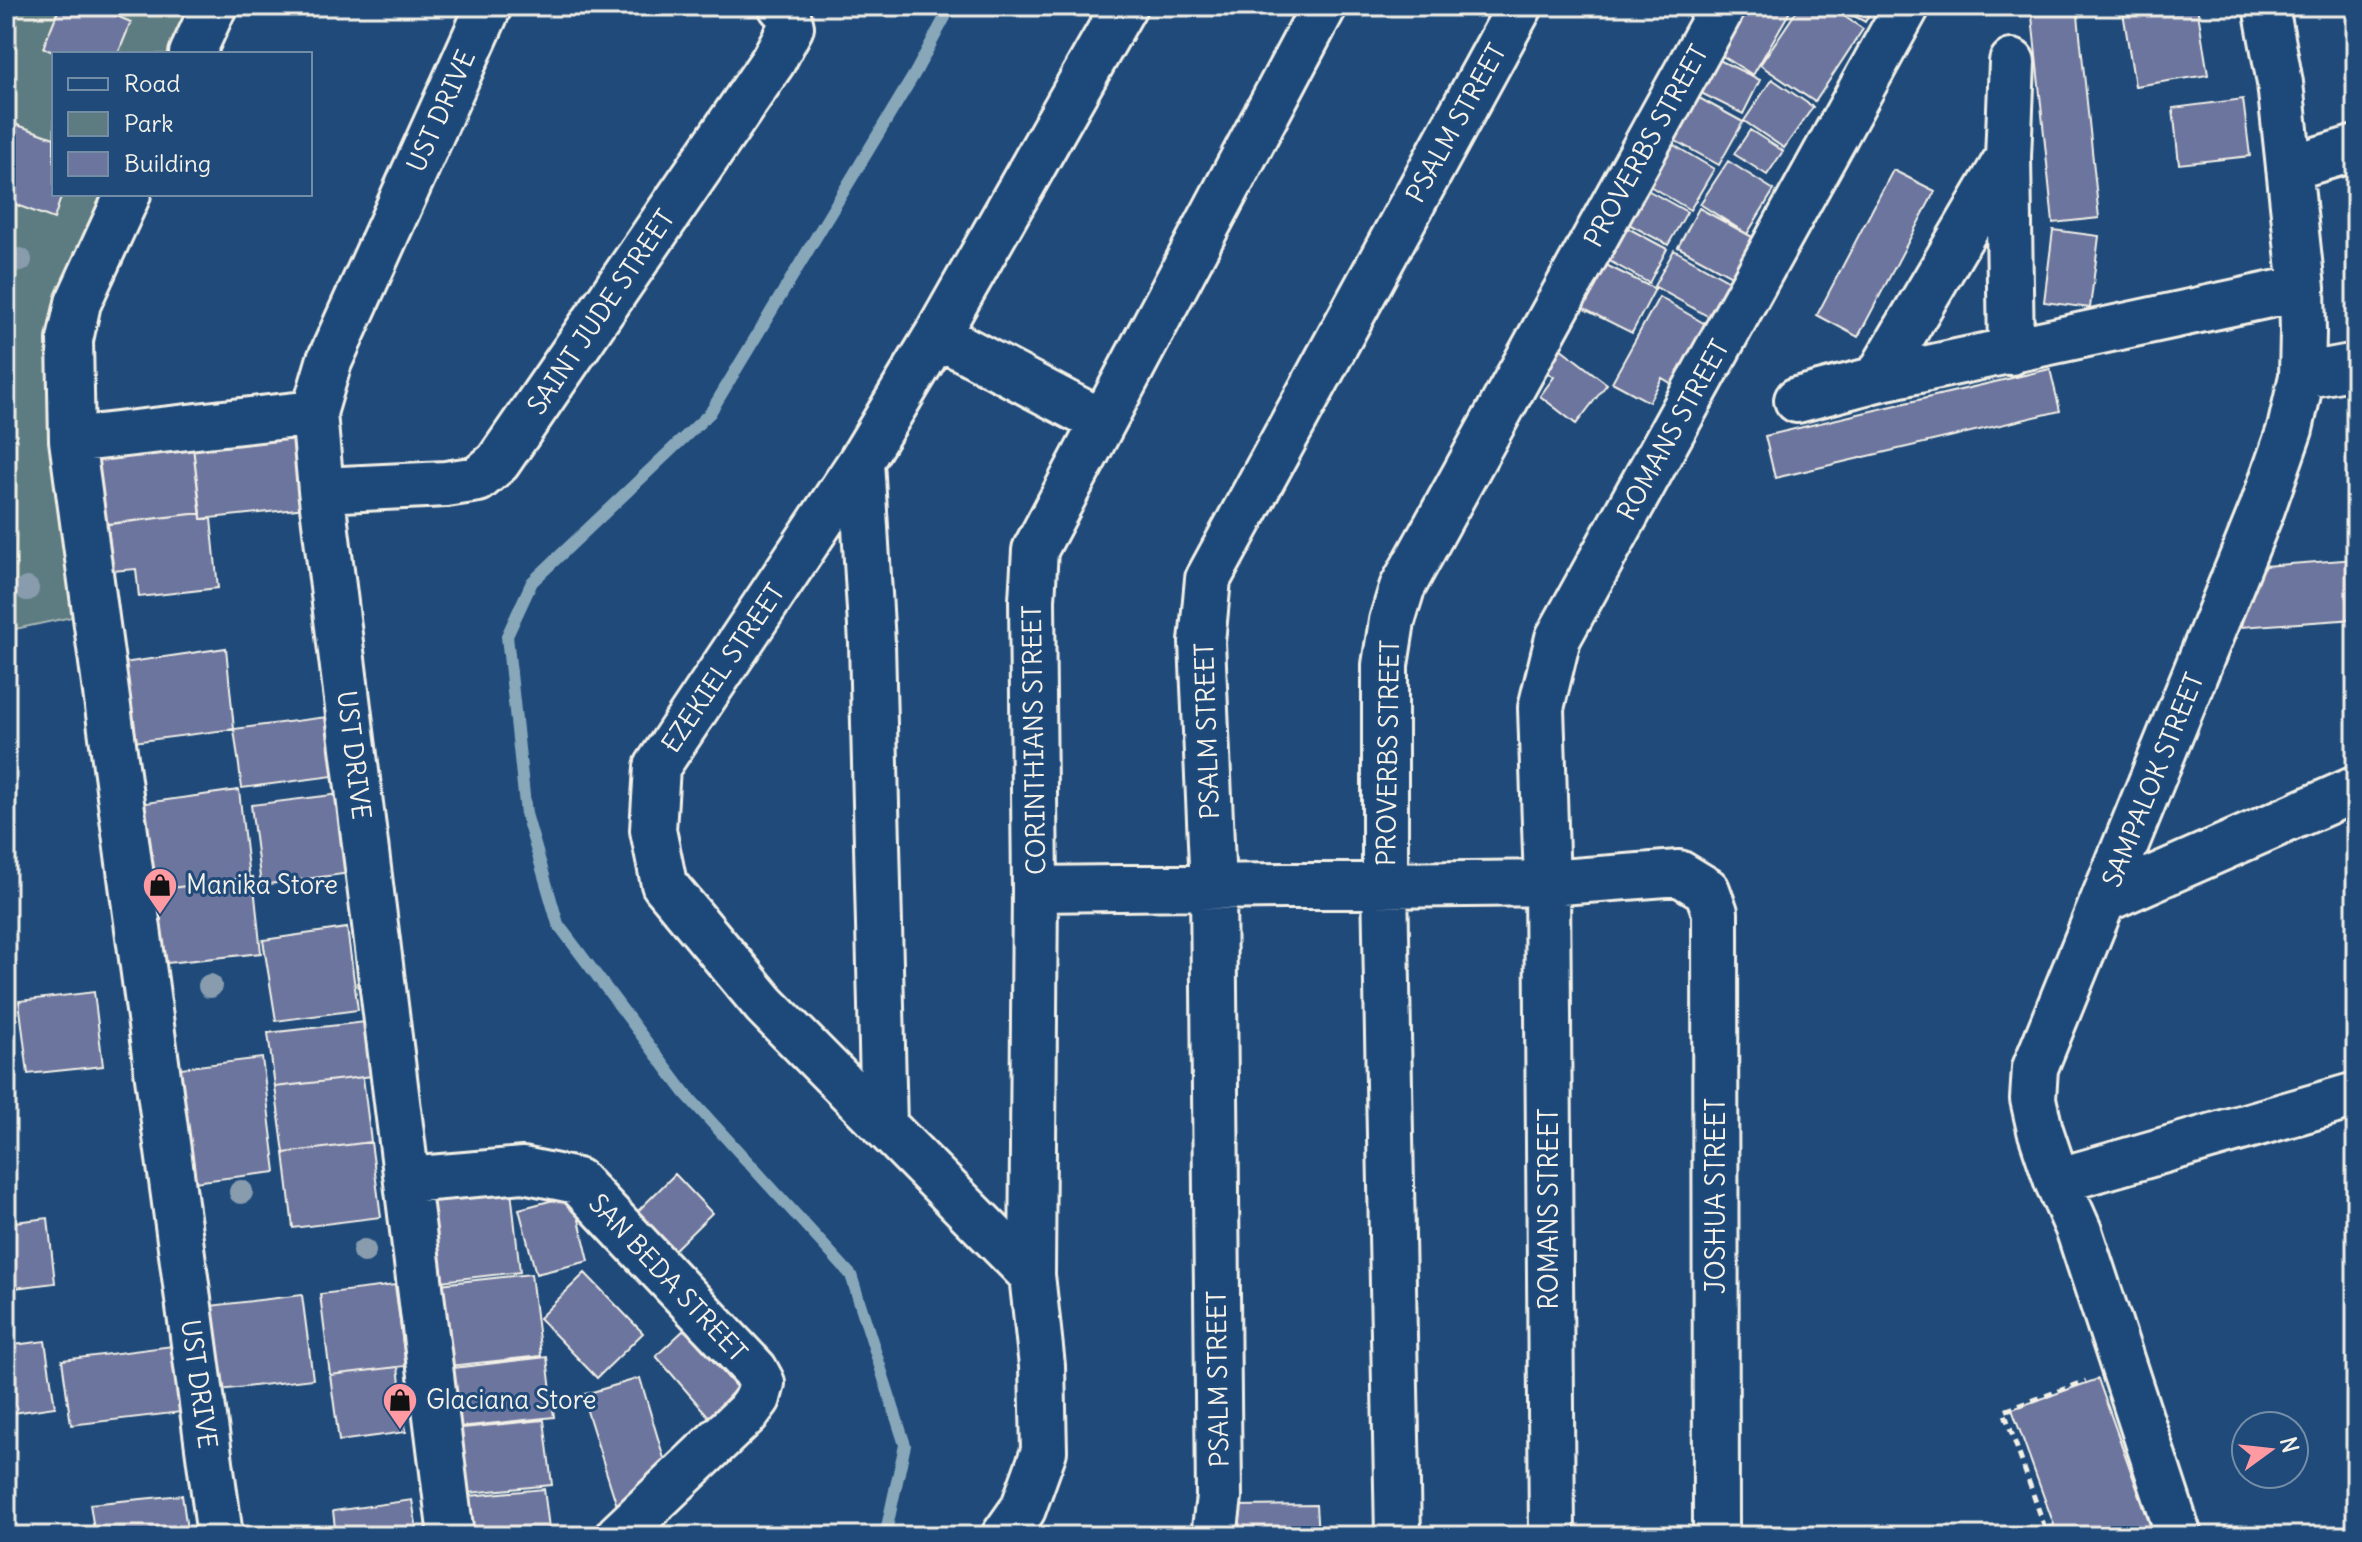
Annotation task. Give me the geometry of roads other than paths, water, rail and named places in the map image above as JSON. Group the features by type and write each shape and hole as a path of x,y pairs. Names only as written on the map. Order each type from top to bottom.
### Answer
{"street":[{"path":"193,52 214,6"},
{"name":"UST DRIVE","path":"451,1536 314,413 329,362 489,6"},
{"name":"SAINT JUDE STREET","path":"321,490 462,482 478,479 498,462 773,61 791,27 787,12 781,6"},
{"name":"EZEKIEL STREET","path":"1032,1275 765,1005 664,884 653,830 657,767 861,461 937,335 1124,6"},
{"name":"CORINTHIANS STREET","path":"1004,1536 1023,1509 1044,1451 1042,1366 1032,1275 1035,889 1032,600 1035,550 1324,6"},
{"name":"PSALM STREET","path":"1214,1536 1219,1497 1213,887 1202,642 1208,579 1520,6"},
{"name":"PROVERBS STREET","path":"1398,1536 1385,884 1385,665 1392,621 1402,588 1723,6"},
{"name":"ROMANS STREET","path":"1552,1536 1547,883 1541,708 1558,638 1907,6"},
{"name":"SAMPALOK STREET","path":"2179,1536 2079,1231 2057,1181 2033,1099 2035,1068 2262,509 2290,429 2302,376 2302,288 2271,8"},
{"path":"2011,352 2008,157 2012,62"},
{"path":"2289,168 2356,148"},
{"path":"1877,379 2008,157"},
{"name":"UST DRIVE","path":"127,196 78,303 70,340 72,440 220,1536"},
{"path":"1797,400 1877,379 2302,288"},
{"path":"937,335 1102,422"},
{"path":"2302,376 2356,366"},
{"path":"72,440 314,413"},
{"path":"861,461 872,643 884,1126"},
{"path":"2106,899 2356,789"},
{"name":"JOSHUA STREET","path":"1547,883 1679,873 1707,890 1715,912 1716,1536"},
{"path":"1035,889 1547,883"},
{"path":"2057,1181 2356,1095"},
{"name":"SAN BEDA STREET","path":"407,1180 523,1170 577,1181 755,1370 762,1383 758,1398 747,1413 618,1536"}],"waterway":[{"path":"885,1536 905,1445 851,1275 685,1093 558,924 526,814 507,636 532,582 710,413 915,73 951,6"}],"place":[{"name":"Manika Store","path":"160,916"},
{"name":"Glaciana Store","path":"400,1431"}]}
